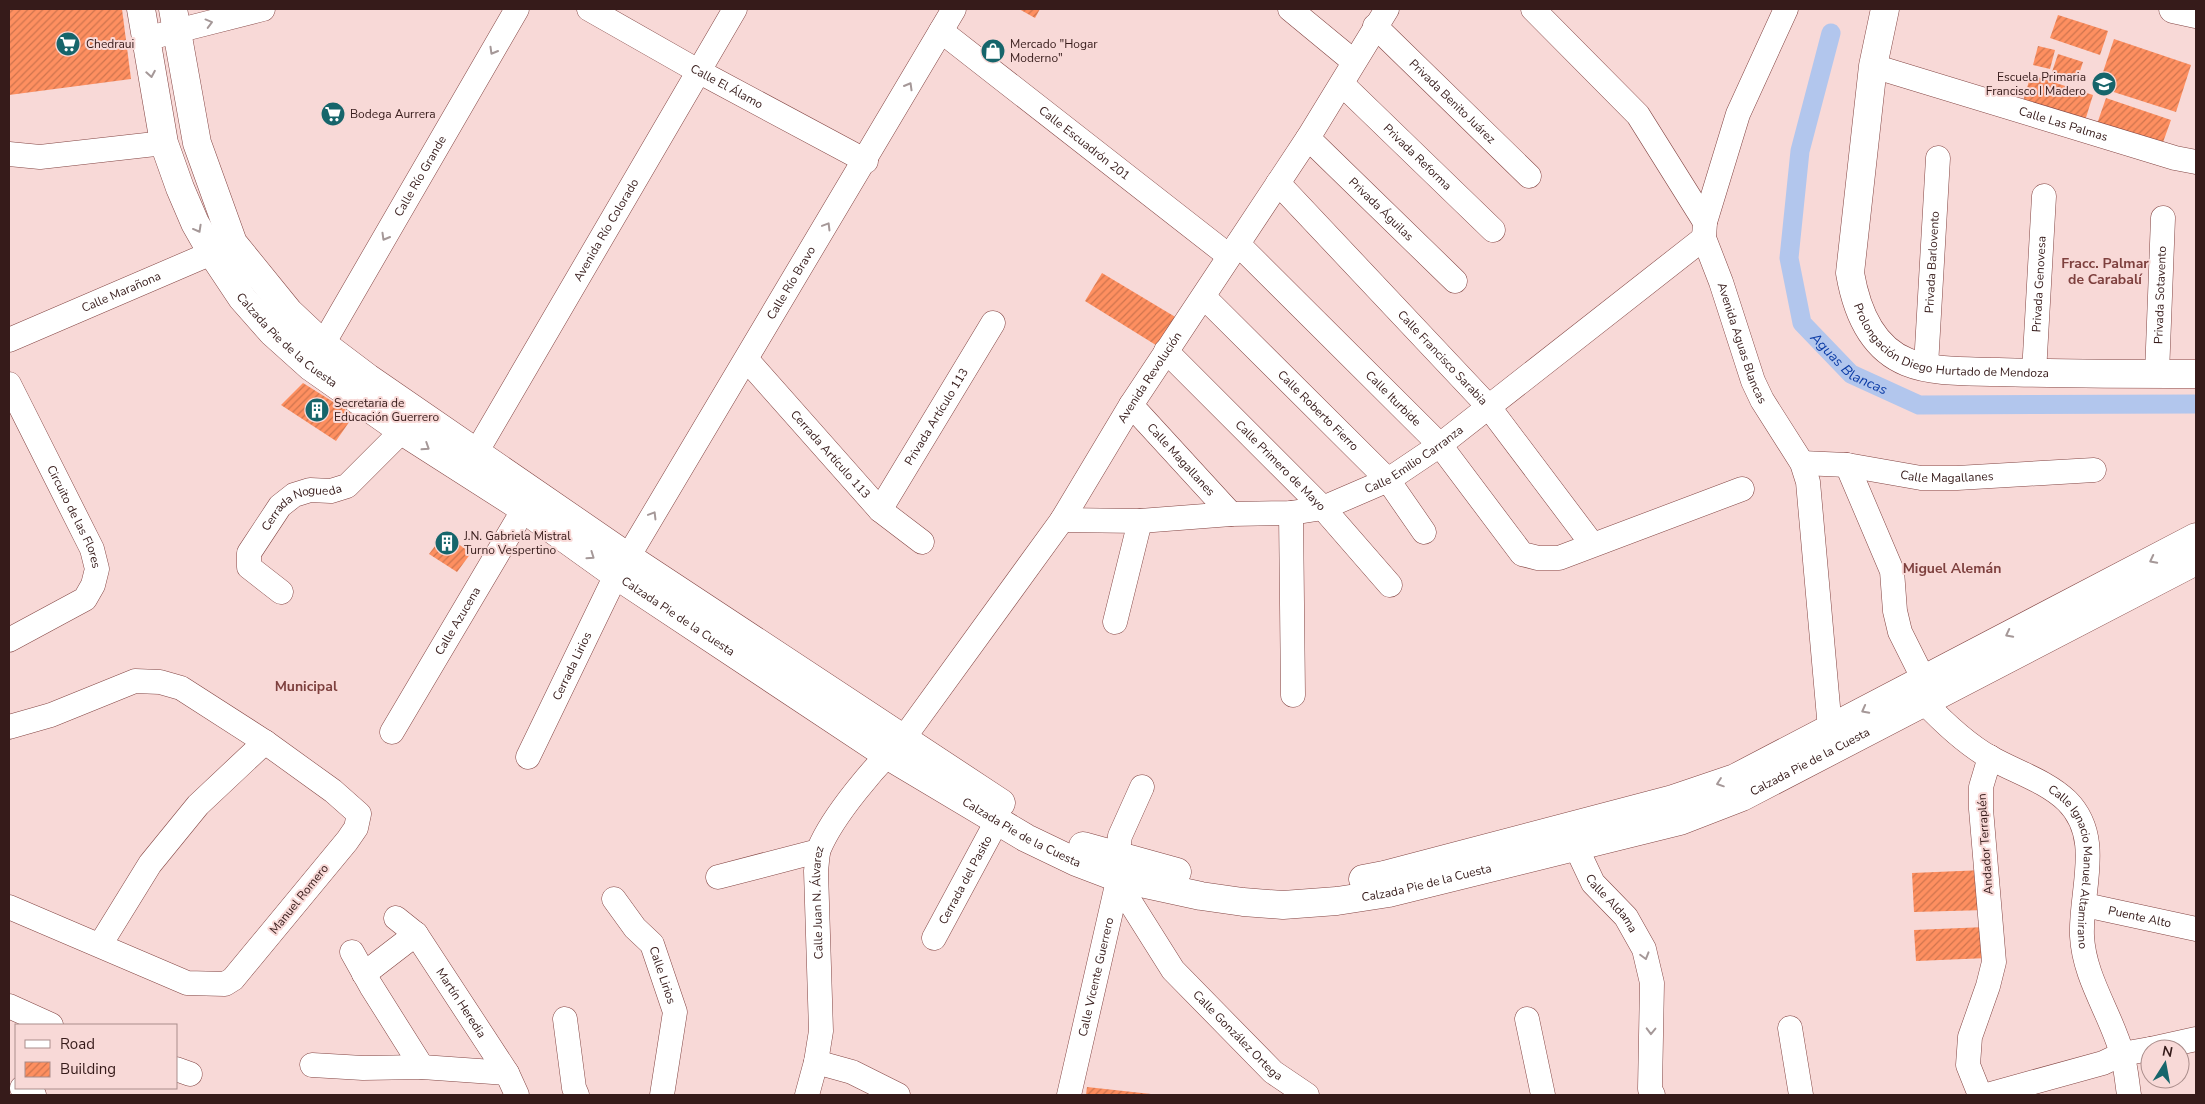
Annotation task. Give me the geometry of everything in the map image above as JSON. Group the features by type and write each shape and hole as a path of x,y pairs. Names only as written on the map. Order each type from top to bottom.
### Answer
{"main road":[{"name":"Calzada Pie de la Cuesta","path":"141,9 164,143 195,223 323,344 368,378 477,451 622,566"},
{"path":"1862,9 1877,9"},
{"name":"Prolongación Diego Hurtado de Mendoza","path":"1885,9 1873,66 1850,273 1854,299 1868,328 1886,349 1906,362 1950,370 2034,373 2196,374"},
{"path":"2173,9 2196,14"},
{"name":"Calzada Pie de la Cuesta","path":"175,20 197,143 223,248 242,298 272,332 311,367 402,431 524,510 622,566 895,747 997,821 1076,862 1117,873 1202,878 1243,884 1284,886 1333,884 1384,875 1432,873 1573,836 1735,778 1830,729 1924,690 2193,564"},
{"name":"Calzada Pie de la Cuesta","path":"1573,836 1680,821 1742,797 1924,690 2196,537"},
{"name":"Calzada Pie de la Cuesta","path":"895,747 1033,824 1083,846 1117,873"}],"street":[{"path":"145,39 175,20 263,9"},
{"name":"Calle Río Grande","path":"323,344 517,9"},
{"name":"Calle El Álamo","path":"589,9 698,71 866,160"},
{"name":"Avenida Río Colorado","path":"477,451 735,9"},
{"name":"Calle Río Bravo","path":"622,566 747,360 954,9"},
{"path":"1290,9 1353,62"},
{"name":"Avenida Aguas Blancas","path":"1533,9 1638,115 1705,230 1753,381 1762,400 1802,463 1808,482 1830,729"},
{"path":"1705,230 1738,114 1786,9"},
{"name":"Avenida Revolución","path":"895,747 1062,520 1131,405 1308,138 1381,18"},
{"name":"Privada Benito Juárez","path":"1381,18 1529,176"},
{"name":"Calle Escuadrón 201","path":"941,31 1233,250"},
{"name":"Calle Las Palmas","path":"1873,66 2175,158 2196,162"},
{"name":"Privada Reforma","path":"1342,84 1493,230"},
{"name":"Privada Águilas","path":"1308,138 1455,282"},
{"path":"9,154 40,157 164,143"},
{"name":"Privada Barlovento","path":"1926,366 1938,158"},
{"name":"Calle Francisco Sarabia","path":"1278,183 1488,406 1592,544"},
{"name":"Privada Genovesa","path":"2034,373 2044,196"},
{"name":"Privada Sotavento","path":"2157,374 2163,218"},
{"name":"Calle Emilio Carranza","path":"1062,520 1140,521 1231,514 1290,513 1323,508 1388,480 1440,445 1705,230"},
{"name":"Calle Marañona","path":"9,340 223,248"},
{"name":"Calle Iturbide","path":"1233,250 1440,445 1522,554 1538,558 1559,558 1592,544"},
{"name":"Calle Roberto Fierro","path":"1204,297 1388,480 1424,532"},
{"name":"Privada Artículo 113","path":"880,510 993,323"},
{"name":"Calle Primero de Mayo","path":"1166,351 1323,508 1390,585"},
{"name":"Cerrada Artículo 113","path":"747,360 880,510 922,542"},
{"name":"Circuito de las Flores","path":"9,384 92,550 98,569 93,586 84,599 9,640"},
{"name":"Calle Magallanes","path":"1131,405 1231,514"},
{"name":"Cerrada Nogueda","path":"281,592 249,567 249,554 280,506 294,495 310,490 331,491 347,486 402,431"},
{"name":"Calle Magallanes","path":"1802,463 1846,465 1921,478 1957,478 2094,470"},
{"path":"1846,465 1892,571 1895,611 1900,632 1924,690"},
{"path":"1592,544 1742,490"},
{"name":"Calle Azucena","path":"392,732 524,510"},
{"path":"1290,513 1293,696"},
{"path":"1115,622 1140,521"},
{"name":"Cerrada Lirios","path":"528,756 622,566"},
{"name":"Manuel Romero","path":"9,727 52,715 135,681 160,682 180,688 265,742 333,791 359,814 356,828 341,849 234,979 225,984 187,983 9,907"},
{"name":"Calle Ignacio Manuel Altamirano","path":"1924,690 1944,723 1990,757 2048,786 2068,802 2084,826 2089,845 2082,935 2087,966 2122,1054 2129,1095"},
{"path":"100,945 150,864 198,805 265,742"},
{"name":"Calle Juan N. Álvarez","path":"807,1095 816,1062 821,1031 816,871 818,851 830,826 895,747"},
{"name":"Andador Terraplén","path":"1980,1095 1968,1065 1970,1037 1988,986 1994,962 1981,809 1981,787 1990,757"},
{"name":"Calle Vicente Guerrero","path":"1069,1095 1117,873 1120,836 1142,786"},
{"name":"Cerrada del Pasito","path":"934,938 997,821"},
{"name":"Calle Aldama","path":"1573,836 1593,883 1626,917 1644,949 1652,983 1650,1089 1653,1095"},
{"path":"718,877 818,851"},
{"name":"Calle González Ortega","path":"1117,873 1127,897 1173,970 1274,1072 1307,1095"},
{"name":"Calle Lirios","path":"614,899 635,928 652,944 675,1012 662,1095"},
{"name":"Puente Alto","path":"2085,905 2196,929"},
{"name":"Martín Heredia","path":"396,918 416,934 506,1073 517,1095"},
{"path":"364,974 416,934"},
{"path":"352,952 422,1067"},
{"path":"9,1006 49,1024"},
{"path":"565,1019 574,1088 577,1095"},
{"path":"1527,1019 1543,1095"},
{"path":"1790,1028 1801,1095"},
{"path":"1987,1095 2103,1063 2122,1054 2140,1051"},
{"path":"816,1062 852,1072 898,1095"},
{"path":"312,1065 363,1068 422,1067 506,1073"}],"building":[{"name":"Chedraui","path":"9,9 122,9 131,79 9,95"},
{"path":"1019,9 1040,9 1035,18"},
{"path":"2058,15 2108,31 2100,55 2050,38"},
{"path":"2114,39 2191,65 2176,112 2098,87"},
{"path":"2038,46 2055,50 2050,69 2033,65"},
{"path":"2058,54 2083,62 2077,80 2052,72"},
{"path":"2031,75 2093,95 2084,124 2022,104"},
{"path":"2106,98 2171,120 2162,145 2097,124"},
{"path":"1102,273 1177,318 1159,347 1085,301"},
{"name":"Secretaria de Educación Guerrero","path":"303,383 354,415 336,441 281,405"},
{"name":"J.N. Gabriela Mistral Turno Vespertino","path":"444,534 471,553 457,572 429,554"},
{"path":"1984,870 1986,910 1914,912 1912,873"},
{"path":"1986,927 1988,958 1916,961 1914,930"},
{"path":"1087,1087 1151,1094 1151,1095 1086,1095"}],"waterway":[{"name":"Aguas Blancas","path":"1831,33 1800,151 1789,258 1802,323 1851,374 1919,405 2196,404"}],"place":[{"name":"Chedraui","path":"68,44"},
{"name":"Mercado \"Hogar Moderno\"","path":"993,51"},
{"name":"Escuela Primaria Francisco I Madero","path":"2104,84"},
{"name":"Bodega Aurrera","path":"333,114"},
{"name":"Secretaria de Educación Guerrero","path":"317,410"},
{"name":"J.N. Gabriela Mistral Turno Vespertino","path":"447,543"}],"district":[{"name":"Fracc. Palmar de Carabalí","path":"2105,272"},
{"name":"Miguel Alemán","path":"1952,568"},
{"name":"Municipal","path":"306,686"}]}
